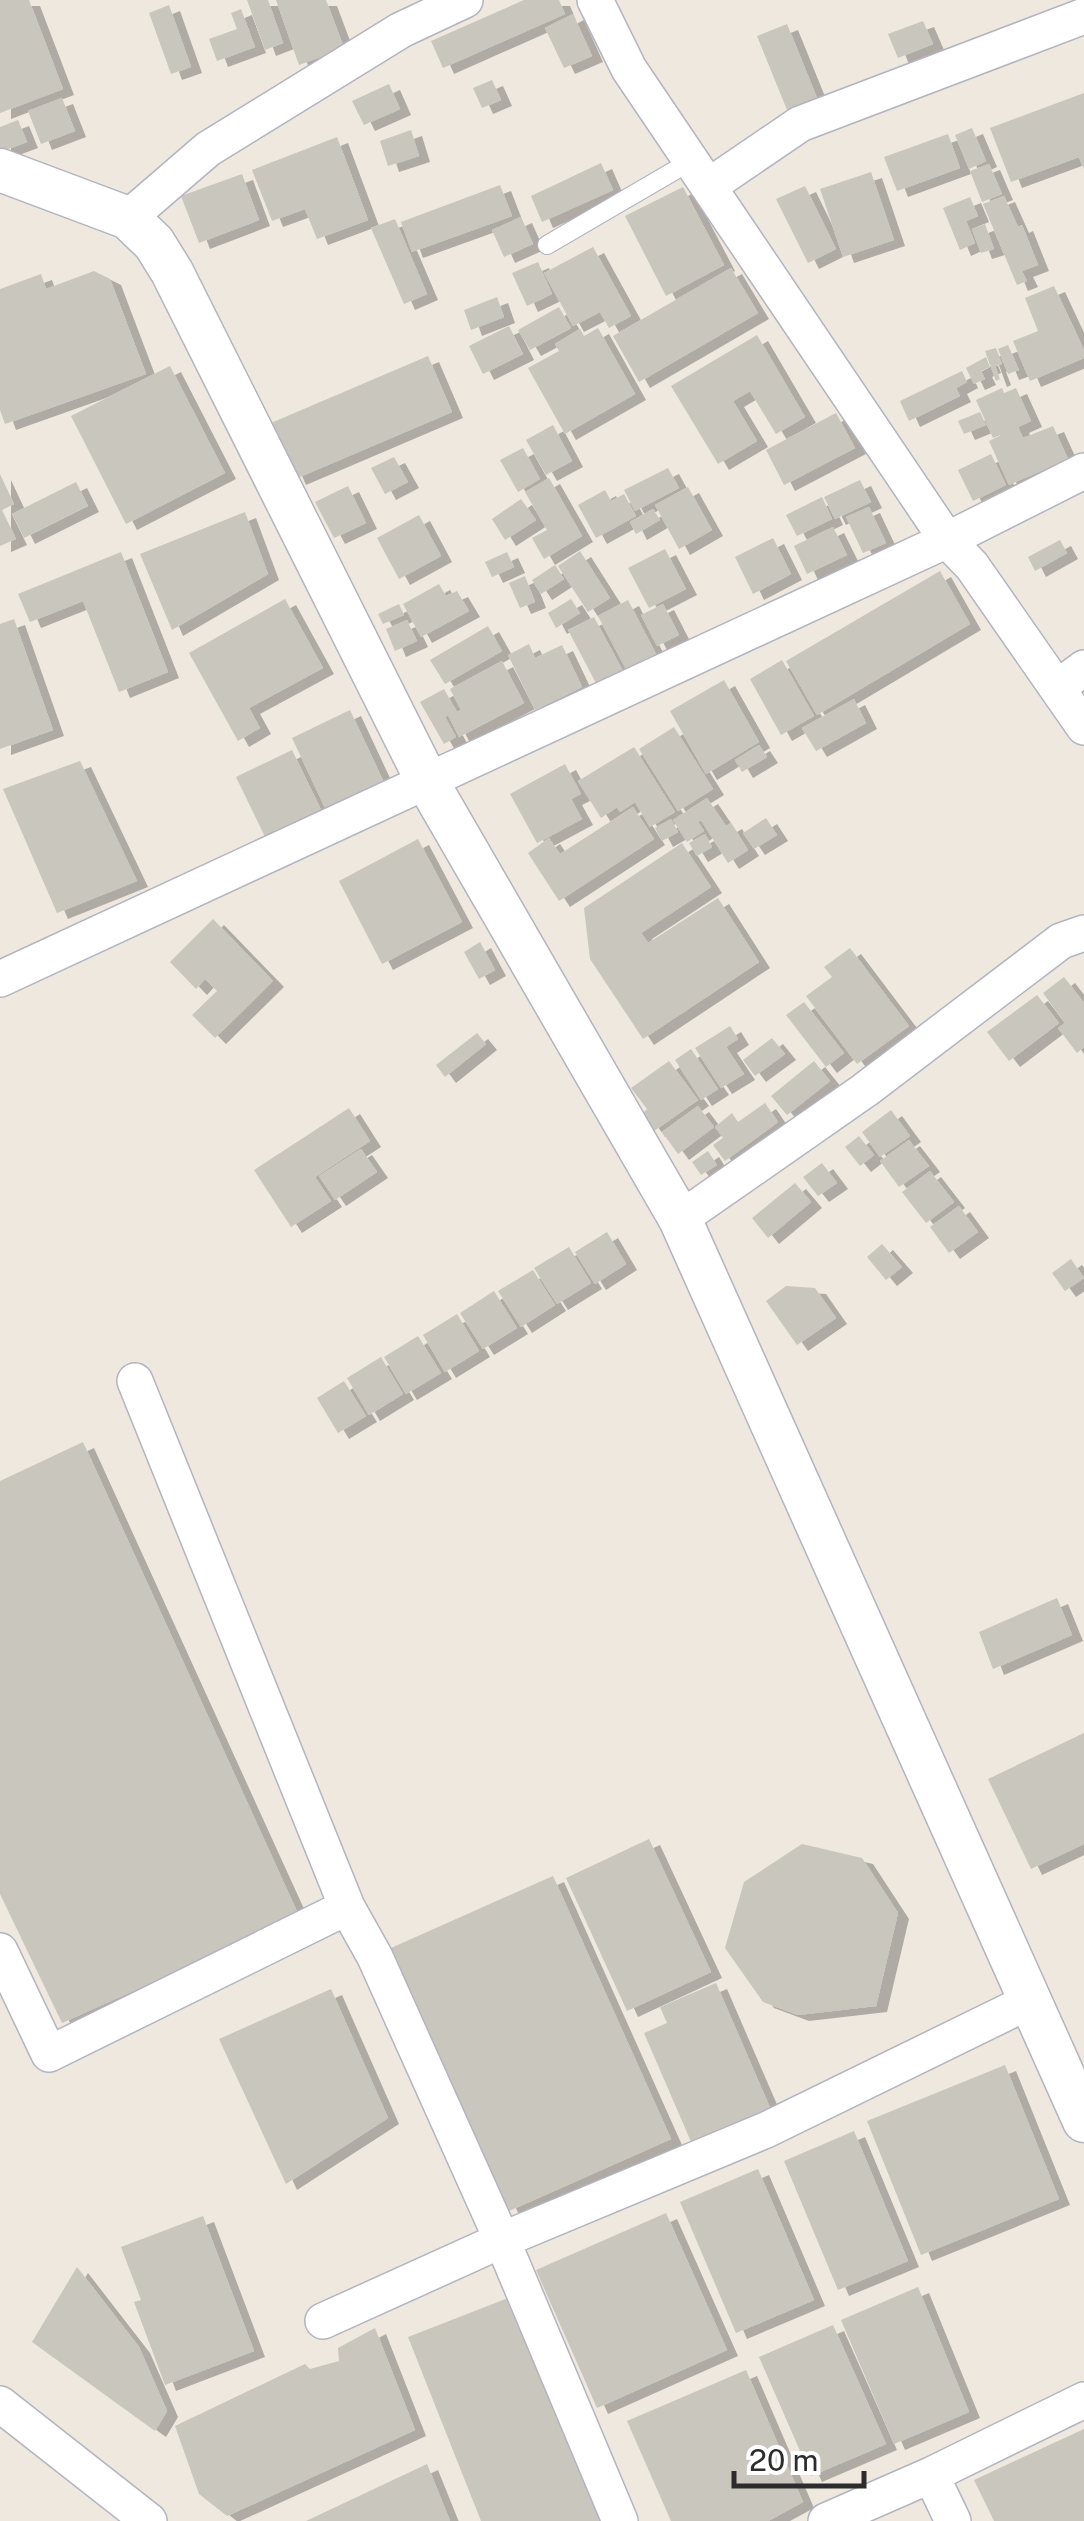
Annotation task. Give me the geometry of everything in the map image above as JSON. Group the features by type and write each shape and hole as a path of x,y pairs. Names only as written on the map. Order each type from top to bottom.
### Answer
{"street":[{"path":"128,218 208,148 401,30 465,0"},
{"path":"595,0 629,70 947,540 1071,678 1084,726"},
{"path":"700,173 800,124 1084,16"},
{"path":"0,170 128,218 154,243 172,272 428,782 680,1219 1084,2121"},
{"path":"0,979 947,540 1084,471"},
{"path":"680,1219 865,1090 1061,941 1084,933"},
{"path":"136,1381 348,1907 375,1957 502,2240 620,2521"},
{"path":"0,1951 49,2054 348,1907"},
{"path":"323,2321 502,2240 766,2130 1032,2000"},
{"path":"826,2521 932,2476 1084,2400"},
{"path":"0,2404 149,2521"},
{"path":"932,2476 953,2521"}],"lane":[{"path":"547,245 700,173"}],"building":[{"path":"0,0 29,0 63,89 0,113"},
{"path":"247,0 268,0 283,43 265,50"},
{"path":"276,0 326,0 344,48 299,65"},
{"path":"524,0 559,0 565,14 443,68 431,41"},
{"path":"169,5 191,67 171,74 149,13"},
{"path":"241,9 255,47 217,61 209,39 237,29 231,13"},
{"path":"573,14 592,56 564,68 545,28"},
{"path":"923,21 933,44 898,58 888,34"},
{"path":"787,24 817,98 787,110 757,36"},
{"path":"492,80 501,100 482,108 473,88"},
{"path":"389,84 400,109 364,125 352,101"},
{"path":"1084,93 1084,169 1079,157 1011,182 990,128"},
{"path":"62,98 75,131 41,144 28,111"},
{"path":"18,120 27,142 0,152 0,127"},
{"path":"972,128 986,161 969,169 955,135"},
{"path":"411,130 419,156 388,166 380,141"},
{"path":"948,134 960,168 897,191 884,157"},
{"path":"337,137 368,220 317,239 305,209 272,221 252,170"},
{"path":"601,163 613,190 542,222 531,196"},
{"path":"989,164 1002,194 982,202 970,171"},
{"path":"871,172 894,240 843,257 820,189"},
{"path":"242,174 259,220 199,243 181,196"},
{"path":"500,185 512,216 412,252 401,222"},
{"path":"805,186 836,249 808,263 776,199"},
{"path":"683,187 724,265 666,296 625,216"},
{"path":"1004,196 1018,227 1022,225 1038,265 1022,271 1027,281 1017,285 983,204"},
{"path":"970,197 978,216 966,221 975,243 960,250 943,208"},
{"path":"521,217 533,244 504,257 492,230"},
{"path":"395,219 427,294 404,304 371,228"},
{"path":"985,224 994,249 981,253 972,229"},
{"path":"593,247 631,316 609,328 600,312 573,326 544,273"},
{"path":"538,262 552,294 527,306 512,273"},
{"path":"731,268 758,313 639,382 613,336"},
{"path":"94,271 110,279 146,374 5,424 0,410 0,289 41,274 46,289"},
{"path":"1054,286 1084,350 1084,358 1030,381 1013,341 1038,331 1025,298"},
{"path":"497,297 504,317 471,330 464,310"},
{"path":"559,307 571,328 530,350 518,330"},
{"path":"509,326 523,354 483,374 469,346"},
{"path":"598,328 635,394 565,434 528,368 559,351 555,344 580,329 584,336"},
{"path":"757,335 805,417 776,434 750,391 733,401 757,441 718,464 671,386"},
{"path":"1008,345 1019,370 1008,374 998,349"},
{"path":"996,348 1002,364 995,366 1000,379 996,381 985,351"},
{"path":"428,356 452,412 295,479 271,423"},
{"path":"986,357 990,367 981,371 985,379 974,384 966,368"},
{"path":"170,366 225,473 126,524 71,416"},
{"path":"962,371 967,382 956,388 960,396 909,421 900,401"},
{"path":"1002,388 1004,393 1016,388 1031,421 1018,427 1023,438 1053,426 1068,459 1009,485 989,441 1012,430 993,438 976,400"},
{"path":"980,412 986,425 964,434 958,421"},
{"path":"836,413 855,448 784,485 766,450"},
{"path":"553,425 572,461 546,475 526,440"},
{"path":"523,448 540,479 518,492 500,460"},
{"path":"991,454 1006,485 973,501 958,470"},
{"path":"394,457 408,482 385,494 371,468"},
{"path":"668,468 679,488 635,511 624,490"},
{"path":"0,474 14,504 2,510 16,539 0,546"},
{"path":"549,478 582,536 544,559 532,538 547,530 525,492"},
{"path":"860,480 871,502 835,519 824,497"},
{"path":"76,482 88,506 24,538 12,514"},
{"path":"348,486 366,523 334,538 315,502"},
{"path":"688,487 712,530 679,549 655,505"},
{"path":"605,490 611,501 624,494 636,516 596,538 578,505"},
{"path":"822,497 832,519 797,536 786,515"},
{"path":"521,499 536,520 505,540 492,519"},
{"path":"869,507 886,543 863,553 846,517"},
{"path":"653,509 660,520 636,534 630,522"},
{"path":"245,512 268,574 172,630 140,554"},
{"path":"419,515 441,556 399,579 377,538"},
{"path":"833,527 847,555 807,574 794,546"},
{"path":"773,538 791,574 753,594 735,557"},
{"path":"1060,540 1067,553 1035,571 1028,557"},
{"path":"665,549 686,589 649,608 628,568"},
{"path":"580,551 610,598 588,612 558,566"},
{"path":"121,552 168,672 119,692 83,601 30,622 18,594"},
{"path":"507,552 514,567 492,577 485,562"},
{"path":"555,565 564,579 541,594 532,580"},
{"path":"940,571 970,624 817,715 786,661"},
{"path":"525,576 535,602 520,608 509,583"},
{"path":"439,584 446,596 457,591 469,611 421,637 403,604"},
{"path":"285,599 323,668 249,708 260,728 238,741 189,653"},
{"path":"571,599 580,613 556,628 548,613"},
{"path":"628,600 657,656 627,671 598,616"},
{"path":"399,604 404,615 383,624 378,614"},
{"path":"663,604 679,635 657,646 641,615"},
{"path":"594,617 624,673 598,687 568,630"},
{"path":"14,619 53,730 0,749 0,624"},
{"path":"407,620 417,641 395,651 386,629"},
{"path":"488,626 502,651 445,684 430,660"},
{"path":"529,644 535,658 562,645 582,687 535,710 508,655"},
{"path":"782,660 814,716 781,735 750,679"},
{"path":"502,661 524,703 459,737 448,715 445,717 456,737 444,744 420,702 444,689 457,712 461,710 450,689"},
{"path":"724,680 759,742 706,774 670,711"},
{"path":"854,699 866,723 816,751 802,728"},
{"path":"350,710 386,787 328,814 292,738"},
{"path":"674,727 713,789 678,811 639,749"},
{"path":"759,745 767,757 742,772 735,760"},
{"path":"634,747 675,812 650,827 635,802 620,812 617,807 601,818 578,781"},
{"path":"292,750 325,818 269,845 236,777"},
{"path":"80,761 137,881 57,913 3,789"},
{"path":"565,764 581,794 571,799 582,819 537,843 510,794"},
{"path":"707,798 726,826 731,823 748,850 728,863 701,820 698,822 704,831 687,842 673,820"},
{"path":"633,807 654,839 559,901 528,853 549,838 560,854"},
{"path":"766,818 777,835 754,849 743,833"},
{"path":"671,819 678,832 662,841 655,828"},
{"path":"705,834 712,847 697,856 689,843"},
{"path":"418,839 462,922 382,964 339,881"},
{"path":"682,843 711,887 641,933 648,943 718,898 759,962 643,1039 590,959 584,908"},
{"path":"213,919 273,981 215,1038 192,1015 217,991 205,979 196,989 170,962"},
{"path":"480,942 495,970 479,979 464,952"},
{"path":"850,948 909,1026 857,1064 806,996 832,977 824,967"},
{"path":"1064,977 1084,1003 1084,1047 1077,1053 1058,1028 1065,1023 1043,993"},
{"path":"1037,995 1059,1023 1009,1061 987,1032"},
{"path":"804,1002 844,1053 826,1067 786,1015"},
{"path":"730,1026 738,1039 726,1047 744,1074 721,1088 695,1048"},
{"path":"477,1033 486,1044 445,1077 436,1065"},
{"path":"772,1038 785,1054 755,1076 743,1060"},
{"path":"691,1049 718,1089 701,1100 675,1060"},
{"path":"669,1061 698,1100 654,1131 642,1114 647,1109 631,1088"},
{"path":"814,1061 830,1081 787,1115 771,1096"},
{"path":"765,1103 778,1122 725,1161 713,1145 723,1138 715,1127 732,1113 738,1122"},
{"path":"698,1106 714,1127 678,1154 662,1132"},
{"path":"349,1108 370,1141 315,1177 331,1201 291,1227 254,1170"},
{"path":"891,1110 910,1136 880,1157 862,1132"},
{"path":"859,1136 874,1155 860,1166 845,1147"},
{"path":"909,1140 929,1166 899,1187 880,1161"},
{"path":"361,1149 377,1172 335,1200 319,1176"},
{"path":"708,1151 717,1165 701,1175 692,1162"},
{"path":"822,1163 837,1183 818,1196 803,1177"},
{"path":"930,1171 954,1202 926,1223 902,1192"},
{"path":"795,1183 811,1202 768,1238 752,1218"},
{"path":"959,1206 978,1232 949,1253 930,1227"},
{"path":"607,1232 626,1264 595,1284 575,1252"},
{"path":"882,1244 902,1267 886,1280 867,1257"},
{"path":"569,1247 591,1283 557,1304 534,1268"},
{"path":"1071,1259 1084,1278 1065,1291 1052,1273"},
{"path":"533,1270 555,1305 521,1327 498,1291"},
{"path":"786,1286 815,1288 836,1318 797,1345 766,1301"},
{"path":"494,1291 517,1328 483,1349 460,1313"},
{"path":"457,1314 479,1351 445,1372 423,1335"},
{"path":"418,1336 441,1373 406,1394 384,1357"},
{"path":"381,1357 403,1394 369,1415 347,1378"},
{"path":"344,1381 366,1416 338,1433 317,1398"},
{"path":"83,1442 299,1916 62,2023 0,1894 0,1481"},
{"path":"1057,1598 1072,1635 993,1669 979,1632"},
{"path":"1084,1733 1084,1844 1031,1869 988,1779"},
{"path":"649,1839 711,1972 627,2011 566,1878"},
{"path":"802,1844 862,1858 898,1913 876,2006 798,2015 763,2002 725,1948 744,1882"},
{"path":"553,1876 671,2139 509,2211 391,1948"},
{"path":"716,1983 774,2117 695,2151 644,2033 667,2023 660,2007"},
{"path":"331,1989 388,2118 286,2184 219,2039"},
{"path":"1005,2065 1059,2199 921,2255 867,2121"},
{"path":"854,2131 908,2261 838,2290 784,2161"},
{"path":"758,2169 814,2300 736,2333 680,2202"},
{"path":"666,2213 727,2350 597,2408 536,2270"},
{"path":"203,2216 254,2351 165,2385 134,2302 141,2300 121,2247"},
{"path":"77,2267 139,2347 167,2411 155,2431 32,2342"},
{"path":"918,2287 969,2412 894,2444 841,2320"},
{"path":"518,2294 607,2521 481,2521 408,2337"},
{"path":"833,2325 886,2444 811,2476 759,2357"},
{"path":"375,2328 415,2430 227,2516 199,2494 175,2426 305,2364 310,2369 339,2361 338,2348"},
{"path":"746,2370 803,2502 768,2521 671,2521 627,2421"},
{"path":"1084,2429 1084,2521 994,2521 974,2480"},
{"path":"427,2464 450,2521 306,2521"}]}
